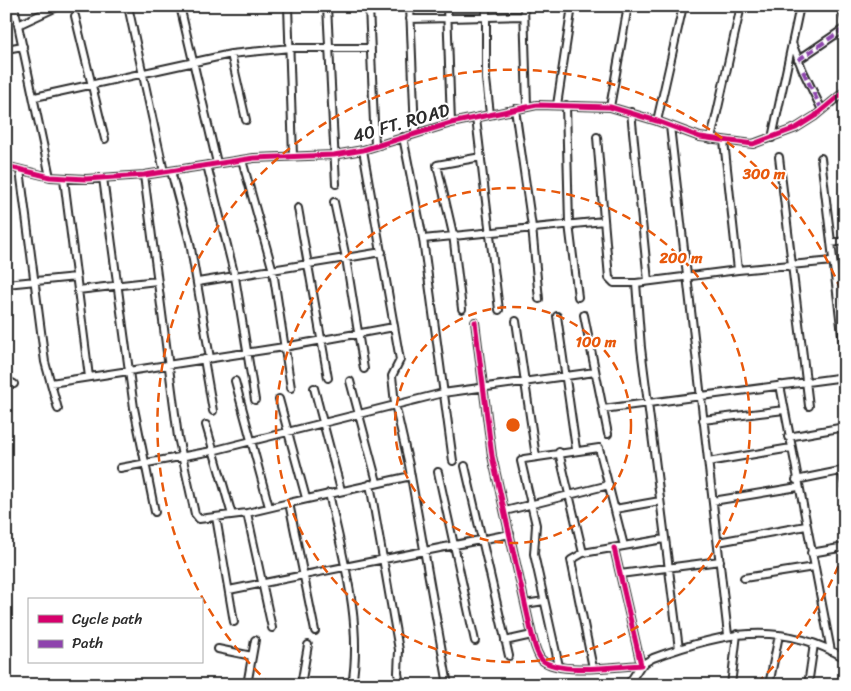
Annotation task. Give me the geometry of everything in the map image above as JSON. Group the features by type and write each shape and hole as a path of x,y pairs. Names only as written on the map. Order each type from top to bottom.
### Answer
{"street":[{"path":"14,6 35,97 50,178"},
{"path":"18,25 59,6"},
{"path":"128,6 167,171 198,282 212,411"},
{"path":"180,6 217,163"},
{"path":"288,6 293,156"},
{"path":"327,6 336,184"},
{"path":"369,6 374,146"},
{"path":"410,6 415,134"},
{"path":"447,6 451,123"},
{"path":"486,6 486,79 490,114"},
{"path":"524,6 527,106"},
{"path":"557,105 572,6"},
{"path":"610,107 628,6"},
{"path":"657,121 683,6"},
{"path":"711,139 741,6"},
{"path":"772,138 800,6"},
{"path":"841,6 845,20"},
{"path":"74,16 106,139"},
{"path":"410,18 524,16"},
{"path":"798,60 845,28"},
{"path":"792,43 822,110"},
{"path":"6,49 23,46"},
{"path":"35,97 231,54 290,48 371,48"},
{"path":"231,54 246,120"},
{"name":"40 FT. ROAD","path":"6,166 50,178 103,178 144,175 242,160 334,154 362,150 451,123 490,114 527,106 557,105 610,107 631,112 711,139 753,144 796,128 845,92"},
{"path":"566,105 569,224 578,298"},
{"path":"515,109 532,227 539,299"},
{"path":"631,112 648,281"},
{"path":"476,118 499,310"},
{"path":"670,126 699,395 728,635"},
{"path":"403,137 423,239 453,461"},
{"path":"597,138 611,281 620,284 636,283 738,270 833,261"},
{"path":"724,141 738,270"},
{"path":"362,150 382,252 400,360 392,376 395,404 411,476 448,685"},
{"path":"462,309 453,234 437,165 481,157"},
{"path":"779,157 809,406"},
{"path":"821,158 845,360"},
{"path":"242,160 273,271 291,388"},
{"path":"207,165 235,277 256,400"},
{"path":"20,170 45,362 58,409"},
{"path":"144,175 167,365 181,457 197,517 232,515 411,476"},
{"path":"103,178 129,372 144,464 155,512"},
{"path":"64,179 89,377"},
{"path":"334,202 346,258 364,369"},
{"path":"298,208 328,378"},
{"path":"423,239 453,234 604,220"},
{"path":"831,243 845,241"},
{"path":"198,282 382,252"},
{"path":"6,284 76,277"},
{"path":"78,290 157,281"},
{"path":"636,283 667,568 679,649"},
{"path":"584,315 608,434"},
{"path":"557,316 576,449"},
{"path":"516,321 536,456"},
{"path":"475,322 488,430 532,635 542,660 559,666 593,668 641,665 653,658 679,649 737,634 779,635 814,644 843,655"},
{"path":"51,383 284,347 394,327"},
{"path":"120,468 212,451 443,393 595,372"},
{"path":"603,408 845,377"},
{"path":"6,380 14,384"},
{"path":"235,381 253,441 269,507"},
{"path":"350,381 359,414 373,483 383,559 399,650 398,673 400,685"},
{"path":"780,385 796,480 831,651"},
{"path":"314,388 341,490"},
{"path":"279,399 306,498"},
{"path":"703,420 784,410"},
{"path":"206,425 232,515"},
{"path":"788,437 845,427"},
{"path":"559,666 534,550 536,531 521,461 536,456 576,449 598,448 624,546"},
{"path":"708,462 790,448"},
{"path":"559,452 583,553"},
{"path":"465,466 509,656"},
{"path":"796,480 843,471 845,485"},
{"path":"438,472 475,640"},
{"path":"505,511 568,493 609,485"},
{"path":"713,502 798,487"},
{"path":"329,493 356,637 356,663 352,685"},
{"path":"615,509 660,501"},
{"path":"289,502 315,631"},
{"path":"247,512 272,628"},
{"path":"216,517 234,622"},
{"path":"718,542 806,526"},
{"path":"229,590 510,534"},
{"path":"593,668 571,560 583,553 664,538"},
{"path":"811,553 845,547"},
{"path":"614,548 641,665 628,685"},
{"path":"620,574 720,561"},
{"path":"744,578 814,567"},
{"path":"525,604 544,601"},
{"path":"731,685 737,634"},
{"path":"505,641 532,635"},
{"path":"769,685 779,635"},
{"path":"247,685 255,640"},
{"path":"808,685 814,644"},
{"path":"301,685 308,645"},
{"path":"218,649 252,656"}],"marked path":[{"path":"798,60 845,28"},
{"path":"803,71 822,110"}],"cycle path":[{"path":"6,166 50,177 86,179 144,175 254,158 334,155 363,150 451,123 537,105 610,107 657,121 700,137 753,144 796,128 815,116 845,91"},
{"path":"475,322 492,456 532,635 540,657 550,665 575,668 641,665 614,548"}]}
